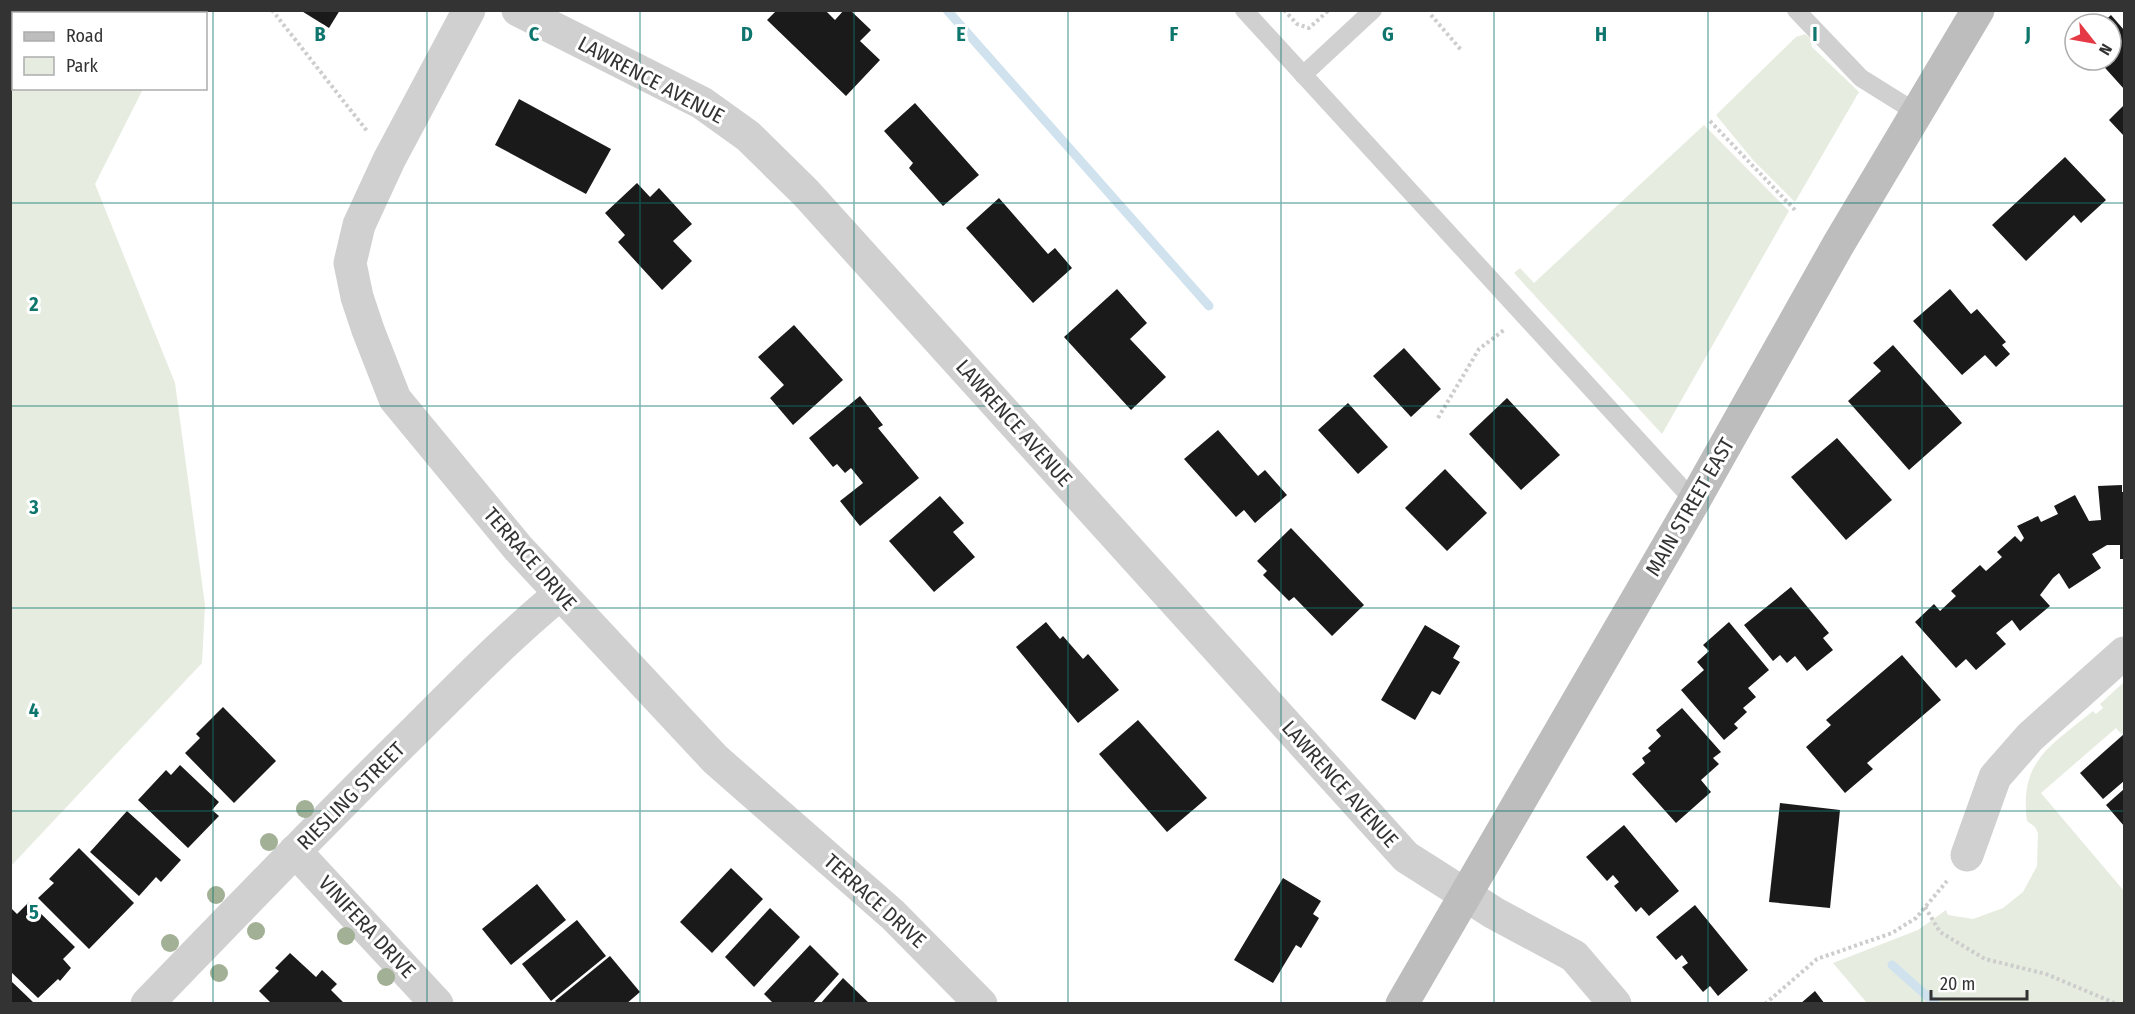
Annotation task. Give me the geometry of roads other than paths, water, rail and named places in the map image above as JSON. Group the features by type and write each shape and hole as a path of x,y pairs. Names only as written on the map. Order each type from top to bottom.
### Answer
{"main road":[{"name":"MAIN STREET EAST","path":"1402,1004 1694,501 1838,246 1978,10"}],"street":[{"name":"TERRACE DRIVE","path":"469,10 389,160 359,225 350,264 357,297 395,399 518,548 714,759 893,915 981,1004"},
{"name":"LAWRENCE AVENUE","path":"518,10 702,104 748,136 806,193 1406,857 1504,919 1574,956 1615,1004"},
{"name":"RIESLING STREET","path":"147,1004 360,785 526,622 560,594"},
{"path":"1967,855 1995,777 2030,737 2124,653"},
{"name":"VINIFERA DRIVE","path":"296,851 437,1004"}],"lane":[{"path":"1244,10 1694,501"},
{"path":"1303,75 1373,10"},
{"path":"1796,10 1860,78 1917,112"}],"waterway":[{"path":"947,10 1209,306"},
{"path":"1892,965 1936,1004"}]}
